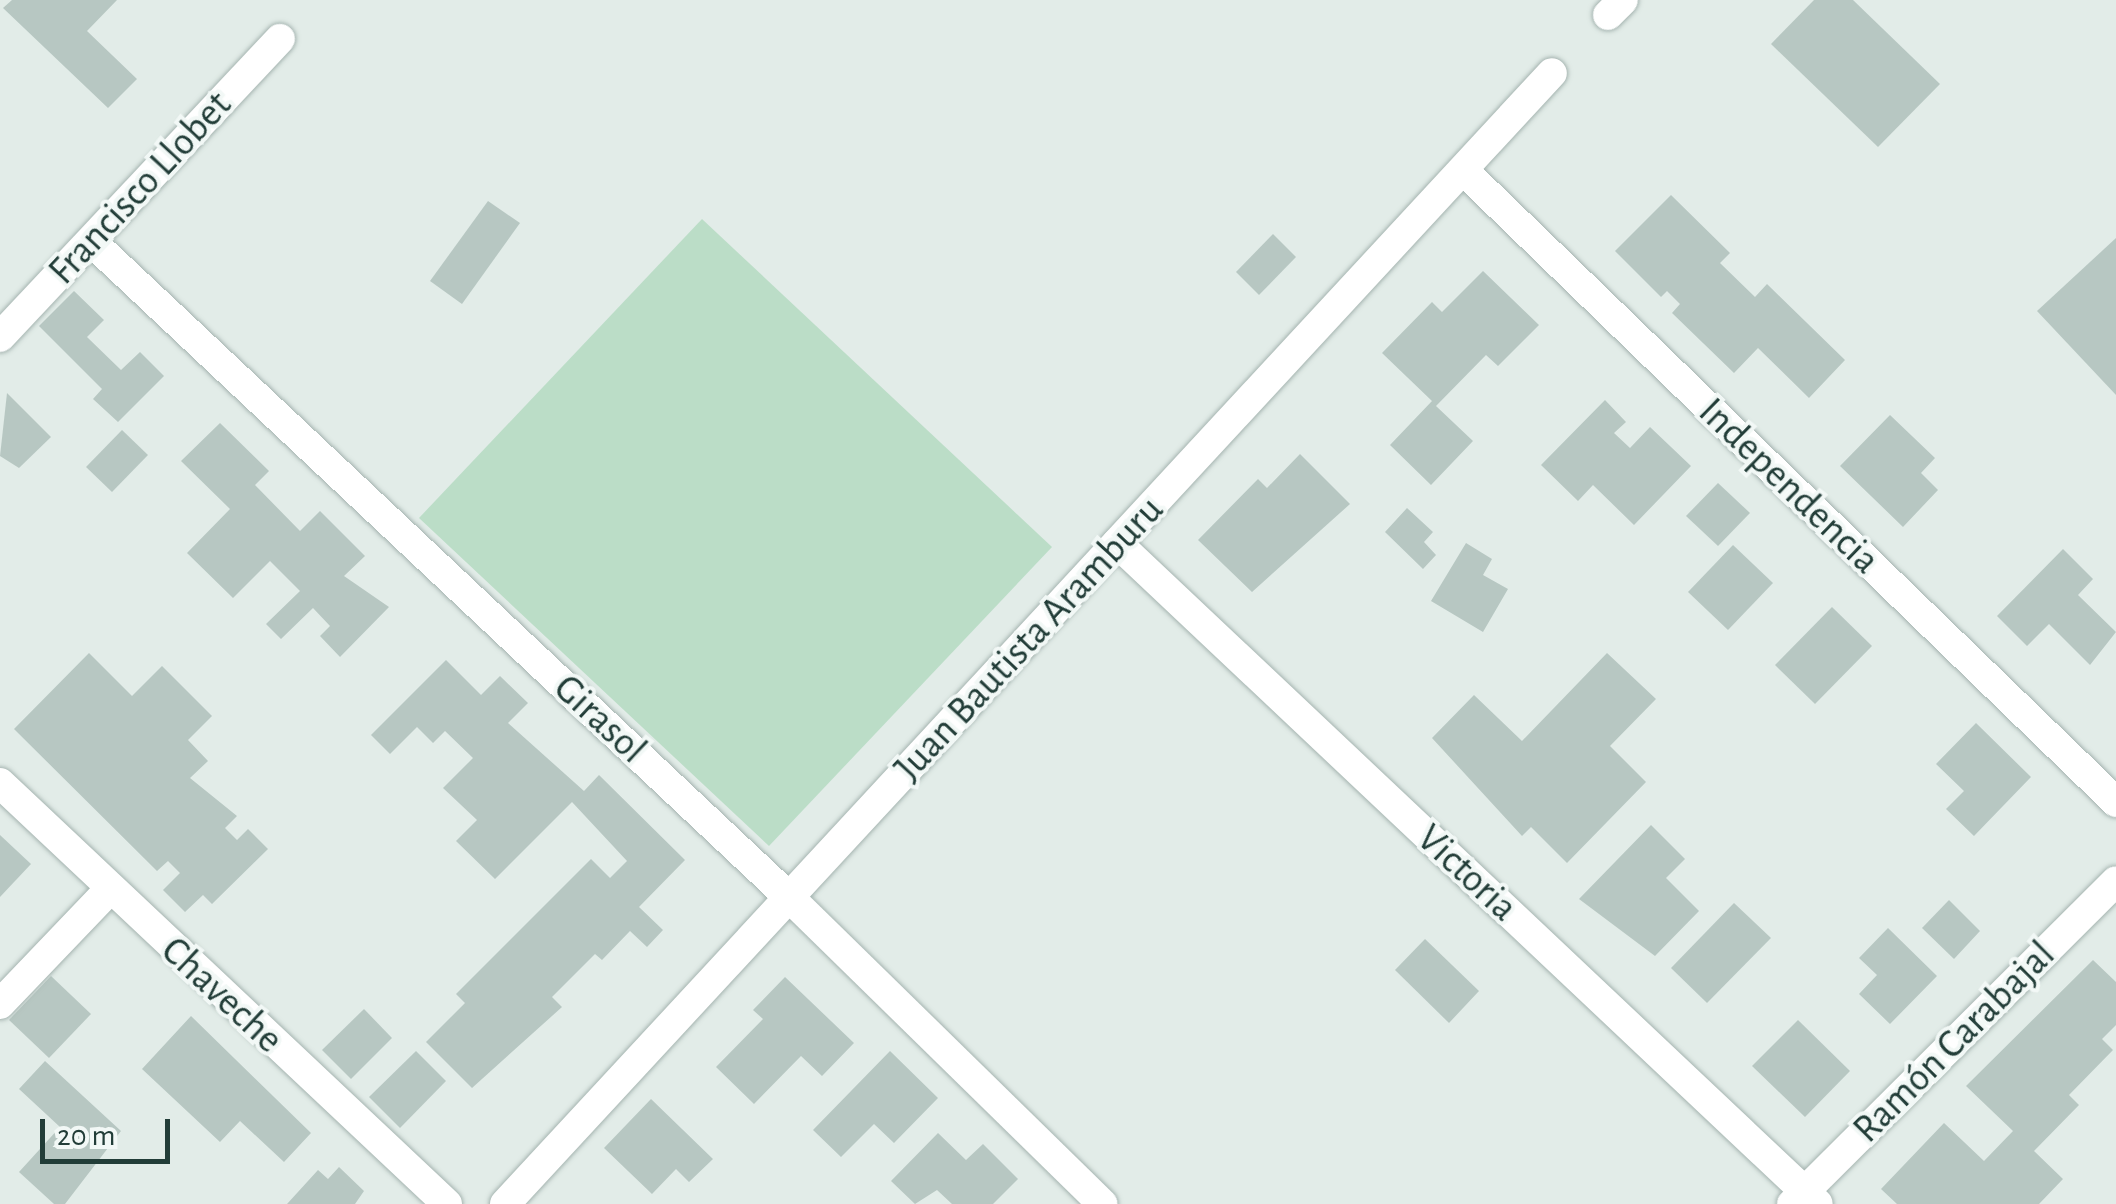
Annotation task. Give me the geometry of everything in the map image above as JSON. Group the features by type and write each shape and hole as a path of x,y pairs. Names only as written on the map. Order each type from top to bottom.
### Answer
{"street":[{"name":"Francisco Llobet","path":"0,337 280,39"},
{"name":"Juan Bautista Aramburu","path":"505,1204 792,899 1552,73"},
{"name":"Independencia","path":"1463,170 2116,802"},
{"name":"Girasol","path":"91,241 792,899 1102,1204"},
{"name":"Victoria","path":"1117,543 1805,1200"},
{"name":"Chaveche","path":"0,782 110,890 447,1204"},
{"name":"Ramón Carabajal","path":"1805,1200 2116,882"},
{"path":"0,1004 110,890"}],"green space":[{"path":"702,219 1052,547 769,846 419,518"}],"building":[{"path":"12,0 117,0 87,31 137,79 108,108 3,8"},
{"path":"1814,0 1853,0 1940,84 1878,147 1771,44"},
{"path":"1671,195 1730,253 1720,263 1755,297 1767,284 1845,360 1809,398 1758,348 1734,373 1672,313 1680,304 1667,291 1661,297 1615,251"},
{"path":"488,201 520,223 462,304 430,281"},
{"path":"1273,234 1296,257 1259,295 1236,272"},
{"path":"2116,238 2116,395 2037,311"},
{"path":"1483,271 1539,325 1498,366 1486,355 1436,406 1473,441 1431,485 1390,445 1432,401 1382,353 1432,302 1442,312"},
{"path":"74,291 104,320 87,337 121,370 140,352 164,376 118,422 93,399 102,389 39,326"},
{"path":"7,393 51,437 19,468 0,456"},
{"path":"1605,400 1626,422 1614,433 1630,448 1650,427 1691,466 1634,525 1593,485 1578,501 1541,465"},
{"path":"1890,415 1935,458 1921,473 1938,490 1903,527 1840,466"},
{"path":"220,423 269,471 255,485 300,531 320,511 365,556 344,576 389,607 340,657 320,636 330,626 313,608 281,639 266,624 300,591 270,561 233,598 187,553 230,509 181,461"},
{"path":"122,430 148,455 112,492 86,467"},
{"path":"1300,454 1350,504 1252,592 1198,540 1258,479 1267,488"},
{"path":"1718,483 1750,513 1718,546 1686,516"},
{"path":"1407,508 1433,532 1424,542 1436,555 1423,569 1385,532"},
{"path":"1466,543 1492,559 1483,575 1508,589 1483,632 1431,601"},
{"path":"1733,545 1773,583 1728,630 1688,592"},
{"path":"2063,549 2093,579 2078,595 2116,632 2090,665 2049,624 2027,646 1997,616"},
{"path":"1832,607 1872,646 1815,704 1775,665"},
{"path":"89,653 132,696 162,666 212,716 188,740 208,761 190,778 237,816 225,828 237,840 248,829 268,849 212,904 203,895 185,912 163,890 180,873 168,861 157,871 14,729"},
{"path":"1607,653 1656,699 1610,746 1646,782 1567,863 1531,827 1522,836 1432,738 1474,695 1522,741"},
{"path":"446,660 481,695 500,676 528,703 508,723 584,791 599,775 685,860 639,907 663,930 647,947 630,931 602,960 595,954 552,997 562,1007 472,1088 426,1042 465,1003 456,994 591,859 610,878 627,861 572,802 495,879 456,841 477,820 443,788 473,758 445,731 433,743 417,727 390,754 371,735"},
{"path":"1976,723 2031,777 1974,836 1946,809 1964,791 1936,764"},
{"path":"1651,825 1685,859 1666,878 1699,911 1655,956 1579,899"},
{"path":"0,835 31,864 0,897"},
{"path":"1949,900 1980,931 1954,959 1922,928"},
{"path":"1734,903 1771,938 1707,1003 1671,968"},
{"path":"1888,928 1937,976 1890,1024 1859,994 1877,975 1859,958"},
{"path":"1425,939 1479,991 1449,1023 1395,970"},
{"path":"2093,960 2116,982 2116,1025 2102,1039 2113,1050 2069,1095 2079,1105 2034,1151 2063,1179 2039,1204 1897,1204 1881,1189 1944,1123 1984,1161 2013,1131 1966,1086"},
{"path":"51,976 91,1014 49,1058 9,1020"},
{"path":"785,977 854,1043 822,1076 801,1056 754,1104 716,1067 763,1019 753,1010"},
{"path":"364,1009 392,1038 351,1079 322,1050"},
{"path":"191,1016 311,1133 284,1162 240,1121 220,1142 142,1069"},
{"path":"1798,1020 1850,1071 1805,1117 1752,1066"},
{"path":"416,1051 446,1081 400,1128 369,1097"},
{"path":"890,1051 938,1098 894,1143 874,1124 841,1157 813,1130"},
{"path":"45,1061 121,1131 65,1204 54,1204 19,1172 60,1127 19,1089"},
{"path":"651,1099 713,1159 689,1182 676,1169 652,1194 604,1148"},
{"path":"938,1133 966,1160 983,1144 1018,1179 993,1204 952,1204 937,1190 915,1204 891,1181"},
{"path":"339,1167 364,1191 355,1204 287,1204 318,1170 328,1179"}]}
